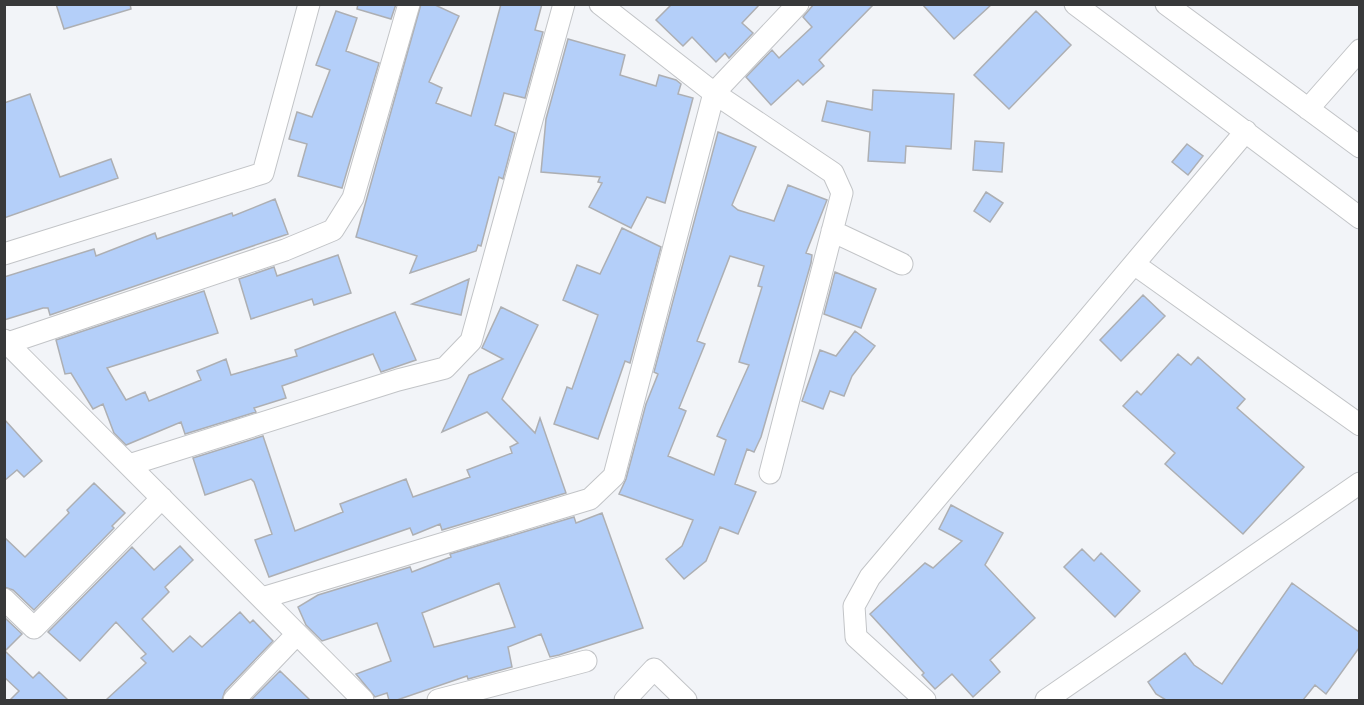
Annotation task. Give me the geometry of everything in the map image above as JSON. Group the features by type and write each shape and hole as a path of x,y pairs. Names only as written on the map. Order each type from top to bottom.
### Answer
{"street":[{"path":"4,254 263,173 309,4"},
{"path":"363,700 6,341 285,250 333,230 353,198 409,4"},
{"path":"129,465 445,368 471,341 564,4"},
{"path":"600,4 714,93 833,174 842,193 770,473"},
{"path":"262,598 590,499 614,476 714,93 798,4"},
{"path":"1075,4 1359,218"},
{"path":"1166,4 1359,147"},
{"path":"1308,109 1359,50"},
{"path":"925,700 856,637 854,606 870,577 1246,131"},
{"path":"832,231 902,264"},
{"path":"1134,264 1359,425"},
{"path":"1046,700 1359,483"},
{"path":"4,599 34,628 162,498"},
{"path":"234,700 297,633"},
{"path":"438,700 586,661"},
{"path":"625,700 654,669 686,700"}],"building":[{"path":"56,4 130,4 131,9 64,29"},
{"path":"358,4 396,4 391,19 357,9"},
{"path":"421,4 433,4 459,16 429,82 442,88 436,103 471,116 501,4 542,4 535,30 543,32 525,98 504,93 495,125 515,133 503,179 499,177 481,246 478,245 476,251 410,273 417,256 356,237"},
{"path":"672,4 760,4 742,23 753,33 729,58 725,53 716,62 692,37 683,46 656,20"},
{"path":"814,4 874,4 819,60 824,66 803,85 798,80 771,105 746,77 772,50 779,58 812,27 803,17"},
{"path":"922,4 992,4 954,39"},
{"path":"336,11 357,18 346,51 379,63 342,188 298,176 307,144 289,139 297,112 312,117 330,70 316,65"},
{"path":"1036,11 1071,45 1009,109 974,75"},
{"path":"568,39 625,55 620,75 656,86 659,75 676,80 681,84 678,94 693,98 665,203 647,197 631,228 589,207 602,183 598,182 600,177 541,172 546,119"},
{"path":"873,90 954,94 951,149 906,146 905,163 868,161 870,132 822,121 827,101 872,110"},
{"path":"30,94 60,177 111,159 118,178 4,218 4,103"},
{"path":"718,132 756,147 732,205 738,210 774,221 788,185 827,200 806,253 812,255 811,263 761,437 754,452 747,449 735,484 756,492 738,534 720,527 706,561 684,579 666,559 682,546 693,520 619,494 626,479 646,404 658,374 654,372","holes":["730,256 764,266 758,286 762,287 739,362 749,365 717,436 726,440 714,475 668,456 686,411 679,408 705,344 697,341"]},
{"path":"975,141 1004,143 1002,172 973,170"},
{"path":"1187,144 1203,156 1188,175 1172,162"},
{"path":"986,192 1003,203 990,222 974,211"},
{"path":"275,199 288,234 50,315 48,308 43,308 4,320 4,277 94,249 96,256 155,233 157,239 232,213 233,216"},
{"path":"622,228 661,247 630,363 625,361 598,439 554,424 567,387 572,389 598,315 563,300 577,265 600,274"},
{"path":"338,255 351,293 314,305 312,299 251,319 239,279 274,267 277,276"},
{"path":"835,272 876,289 861,328 824,314"},
{"path":"469,279 461,315 412,304"},
{"path":"204,291 218,333 107,368 126,400 145,392 149,401 201,380 197,371 226,359 231,375 297,356 295,350 395,312 416,360 381,372 373,354 282,386 286,398 254,408 256,412 185,434 181,422 126,445 114,433 103,404 93,409 71,373 65,374 56,340"},
{"path":"1143,295 1165,316 1121,361 1100,340"},
{"path":"501,307 538,325 502,399 535,433 540,418 566,493 442,530 440,524 413,535 410,528 269,577 255,540 272,534 254,482 251,479 205,495 193,458 263,436 295,531 343,512 340,504 406,479 413,497 470,477 467,470 512,453 510,447 518,443 487,412 442,432 469,375 503,359 482,348"},
{"path":"855,331 875,346 852,376 844,396 830,391 823,409 802,401 820,350 836,356"},
{"path":"1178,354 1191,365 1198,357 1245,399 1237,408 1304,467 1243,534 1165,464 1175,453 1123,406 1137,391 1141,395"},
{"path":"4,419 42,461 24,477 17,470 4,481"},
{"path":"94,483 125,513 112,526 114,528 34,610 13,590 4,587 4,537 25,557 69,513 67,510"},
{"path":"951,505 1003,533 985,565 1035,618 990,660 1000,672 973,697 952,674 935,689 922,675 924,673 870,614 925,563 933,568 962,541 939,529"},
{"path":"602,513 643,628 550,657 541,634 508,647 512,667 468,679 467,676 397,700 389,700 387,693 375,697 356,674 391,661 377,623 322,641 306,625 298,607 318,595 410,567 412,572 451,557 450,554 574,517 576,523","holes":["499,583 515,627 434,647 422,613"]},
{"path":"180,546 193,560 165,587 169,592 142,619 173,652 190,636 202,647 240,612 250,623 253,620 273,641 225,691 222,700 106,700 146,663 141,658 146,654 116,622 80,661 48,632 132,547 154,570"},
{"path":"1082,549 1094,561 1101,553 1140,591 1115,617 1064,567"},
{"path":"1292,583 1359,632 1359,648 1326,694 1315,685 1303,700 1166,700 1156,694 1148,682 1185,653 1194,665 1222,684"},
{"path":"4,617 22,634 5,651 33,678 39,672 68,700 10,700 19,691 4,677"},
{"path":"280,671 310,700 251,700"}]}
